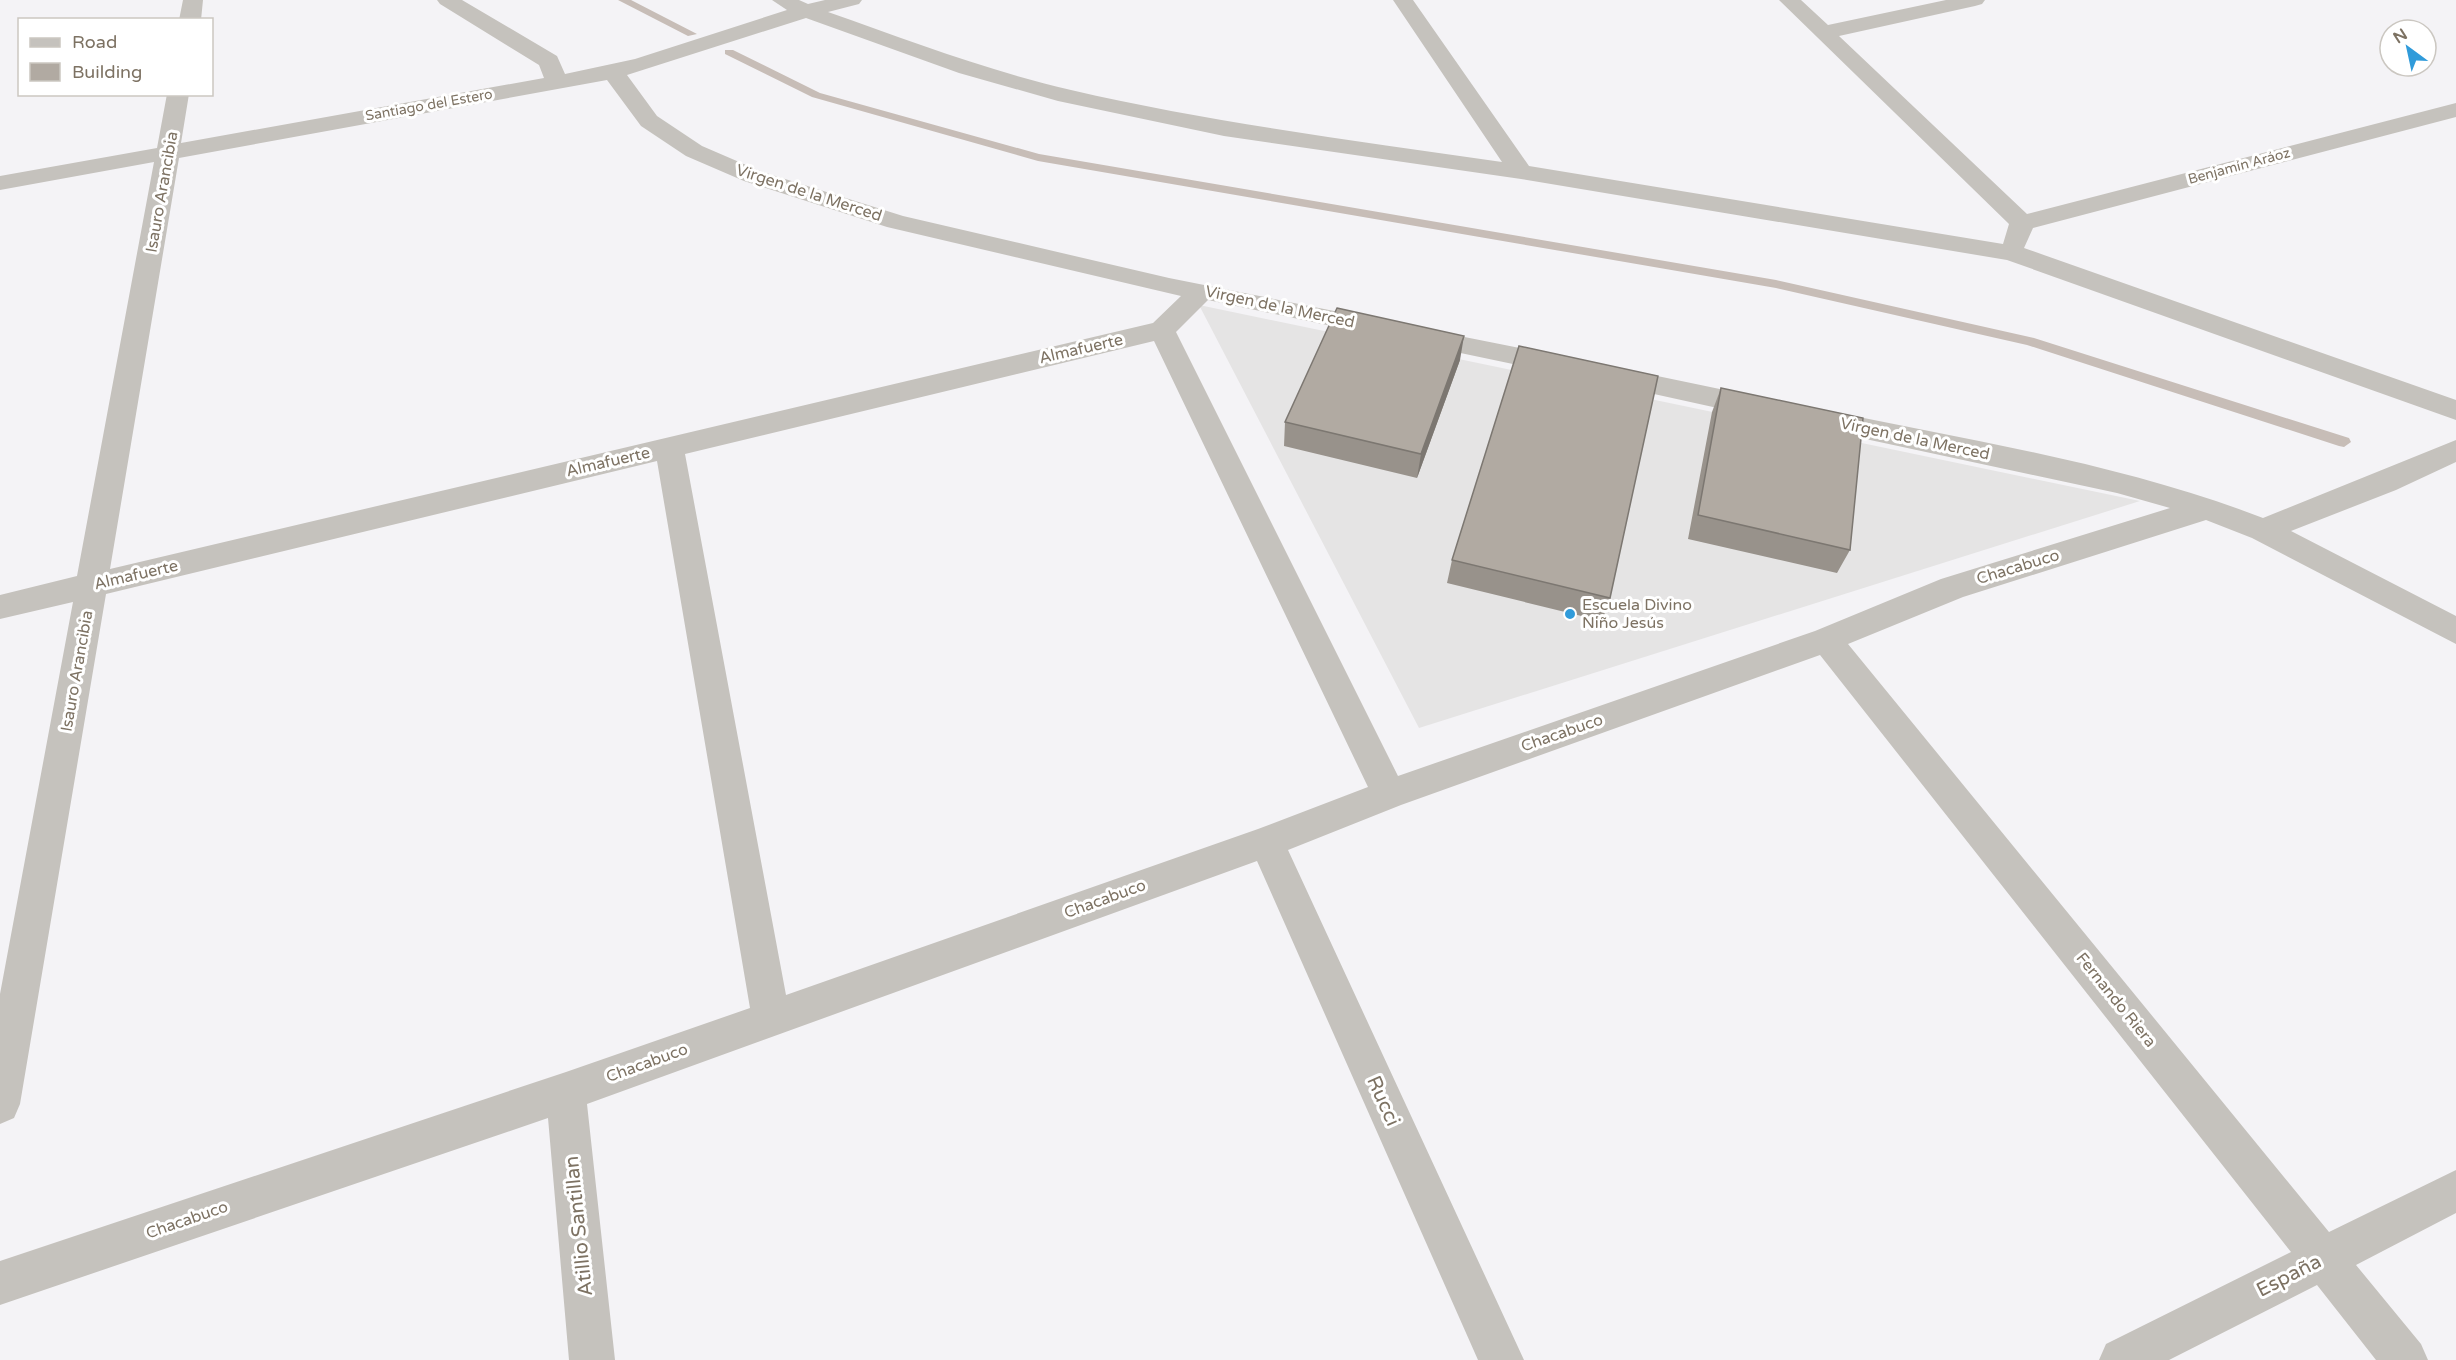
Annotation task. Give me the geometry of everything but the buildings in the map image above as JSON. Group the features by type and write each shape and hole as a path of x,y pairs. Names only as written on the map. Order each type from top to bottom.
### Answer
{"street":[{"path":"190,18 193,0"},
{"path":"447,0 549,61 557,82"},
{"name":"Santiago del Estero","path":"0,183 613,72 667,58 792,5 852,0"},
{"path":"1403,0 1521,172"},
{"path":"1789,0 2022,223 2012,253"},
{"path":"1823,33 1975,0"},
{"path":"792,5 968,68 1066,96 1224,129 1521,172 2012,253 2456,410"},
{"name":"Virgen de la Merced","path":"613,72 649,121 694,151 752,176 896,222 1169,286 2117,482 2207,508 2263,530 2456,631"},
{"name":"Isauro Arancibia","path":"0,1104 178,96"},
{"name":"Benjamín Aráoz","path":"2022,223 2456,110"},
{"path":"1202,291 1162,330 1389,794"},
{"name":"Almafuerte","path":"0,607 1162,330"},
{"path":"669,448 771,1018"},
{"path":"2263,530 2386,482 2456,450"},
{"name":"Chacabuco","path":"0,1283 566,1092 1266,842 1389,794 1826,640 1952,588 2207,508"},
{"name":"Fernando Riera","path":"1826,640 2405,1360"},
{"name":"Rucci","path":"1266,842 1501,1360"},
{"name":"Atillio Santillan","path":"566,1092 592,1360"},
{"name":"España","path":"2122,1360 2456,1191"}],"shaded area":[{"name":"Escuela Divino Niño Jesús","path":"1199,305 2140,501 1419,728"}],"waterway":[{"path":"623,0 692,34"},
{"path":"729,52 816,95 1038,157 1776,284 2029,341 2344,442"}],"place":[{"name":"Escuela Divino Niño Jesús","path":"1570,614"}]}
